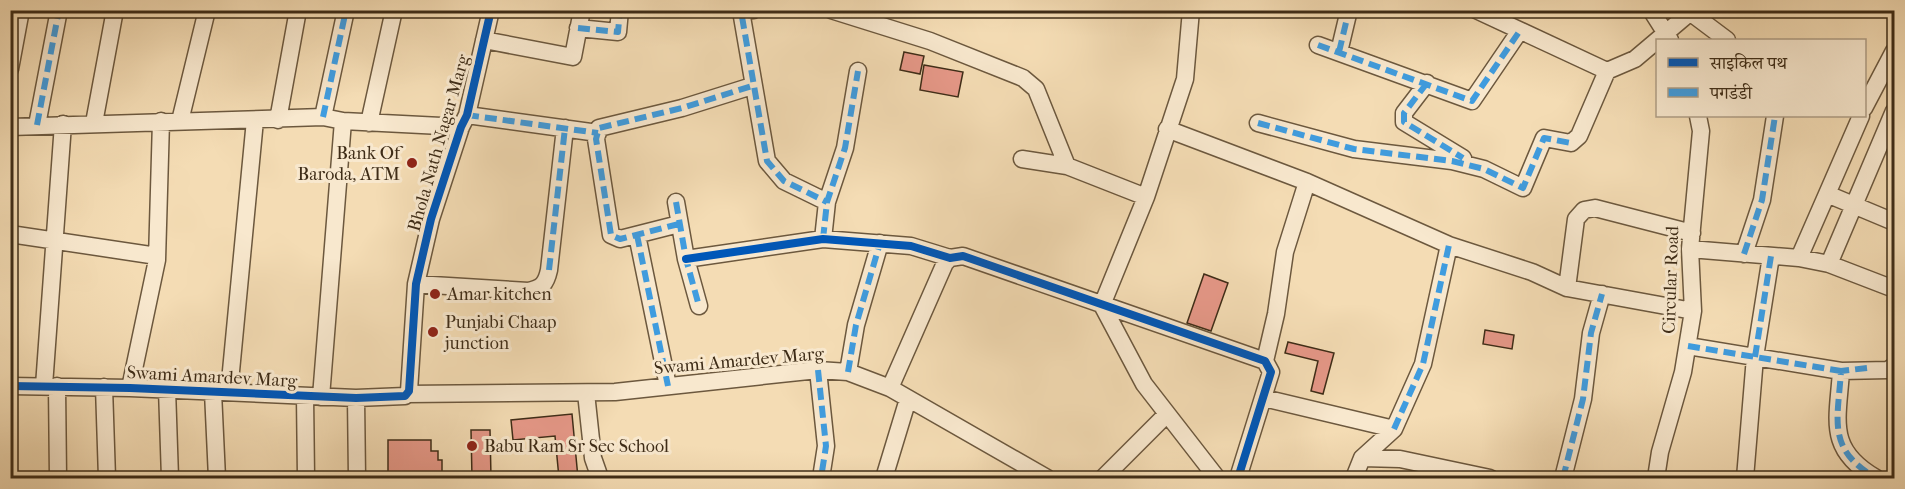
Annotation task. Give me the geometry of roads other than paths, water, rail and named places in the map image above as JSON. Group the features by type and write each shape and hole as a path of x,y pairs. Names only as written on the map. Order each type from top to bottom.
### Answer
{"street":[{"path":"10,69 21,10"},
{"path":"37,125 59,10"},
{"path":"94,123 115,10"},
{"path":"180,121 190,91 207,10"},
{"path":"278,120 298,10"},
{"path":"323,117 346,10"},
{"path":"369,123 394,10"},
{"name":"Bhola Nath Nagar Marg","path":"408,392 416,284 431,219 464,121 491,10"},
{"path":"484,40 573,57 582,10"},
{"path":"578,28 618,32 620,10"},
{"path":"753,10 741,11 752,86 767,161 783,181 828,202"},
{"path":"831,10 930,41 1023,78 1036,89 1066,166"},
{"path":"1102,305 1146,197 1185,78 1191,10"},
{"path":"1339,52 1349,10"},
{"path":"1476,10 1607,71"},
{"path":"1651,10 1668,37 1692,12 1726,39"},
{"path":"1318,45 1472,101 1519,32"},
{"path":"1258,123 1354,149 1452,161 1484,169 1523,188 1544,138 1571,143 1579,136 1607,71 1635,59 1656,45"},
{"path":"1866,102 1894,51"},
{"path":"823,239 828,202 844,148 858,71"},
{"path":"1427,83 1404,113 1404,122 1463,158"},
{"path":"679,224 615,238 610,231 596,139 599,129 682,108 752,86"},
{"path":"1829,264 1894,111"},
{"path":"10,127 323,117 369,123 464,121 565,128 598,133"},
{"name":"Circular Road","path":"1656,478 1660,452 1683,372 1693,311 1691,241 1701,131 1698,117"},
{"path":"1744,254 1762,200 1774,117"},
{"path":"1799,258 1861,117"},
{"path":"216,478 221,392 255,120"},
{"path":"130,388 157,256 161,121"},
{"path":"306,478 343,121"},
{"path":"58,478 50,386 53,242 63,124"},
{"path":"416,284 528,291 540,289 547,282 565,128"},
{"path":"1167,129 1307,182 1449,245 1532,272 1567,288 1693,311"},
{"path":"1022,159 1066,166 1146,197"},
{"path":"1239,478 1271,372 1265,361 1276,314 1285,252 1307,182"},
{"path":"1827,194 1894,222"},
{"path":"676,202 686,259 699,306"},
{"path":"1567,288 1576,219 1584,210 1595,208 1691,241 1744,254 1799,258 1829,264 1894,289"},
{"path":"10,234 157,256"},
{"path":"637,235 668,386"},
{"path":"686,259 823,239 911,246 950,258 963,256 1265,361"},
{"path":"848,372 856,325 880,243"},
{"path":"1354,478 1362,458 1394,429 1423,364 1449,245"},
{"path":"1745,478 1755,357 1771,256"},
{"path":"890,388 945,263 950,258"},
{"path":"1563,478 1583,399 1591,333 1602,294"},
{"path":"1102,305 1144,384 1217,478"},
{"path":"1688,346 1841,371 1888,370 1894,366"},
{"path":"818,370 826,446 820,478"},
{"name":"Swami Amardev Marg","path":"10,386 167,389 386,399 408,392 586,393 818,370 848,372 890,388 1047,478"},
{"path":"1841,371 1837,434 1840,444 1865,471 1876,478"},
{"path":"104,387 107,478"},
{"path":"167,389 170,478"},
{"path":"586,393 593,458 600,478"},
{"path":"356,398 357,478"},
{"path":"1264,398 1394,429"},
{"path":"884,478 908,399"},
{"path":"1103,478 1167,414"},
{"path":"1362,458 1400,459 1490,478"}],"place":[{"name":"Bank Of Baroda, ATM","path":"412,163"},
{"name":"Amar kitchen","path":"435,294"},
{"name":"Punjabi Chaap junction","path":"433,332"},
{"name":"Babu Ram Sr Sec School","path":"472,446"}]}
